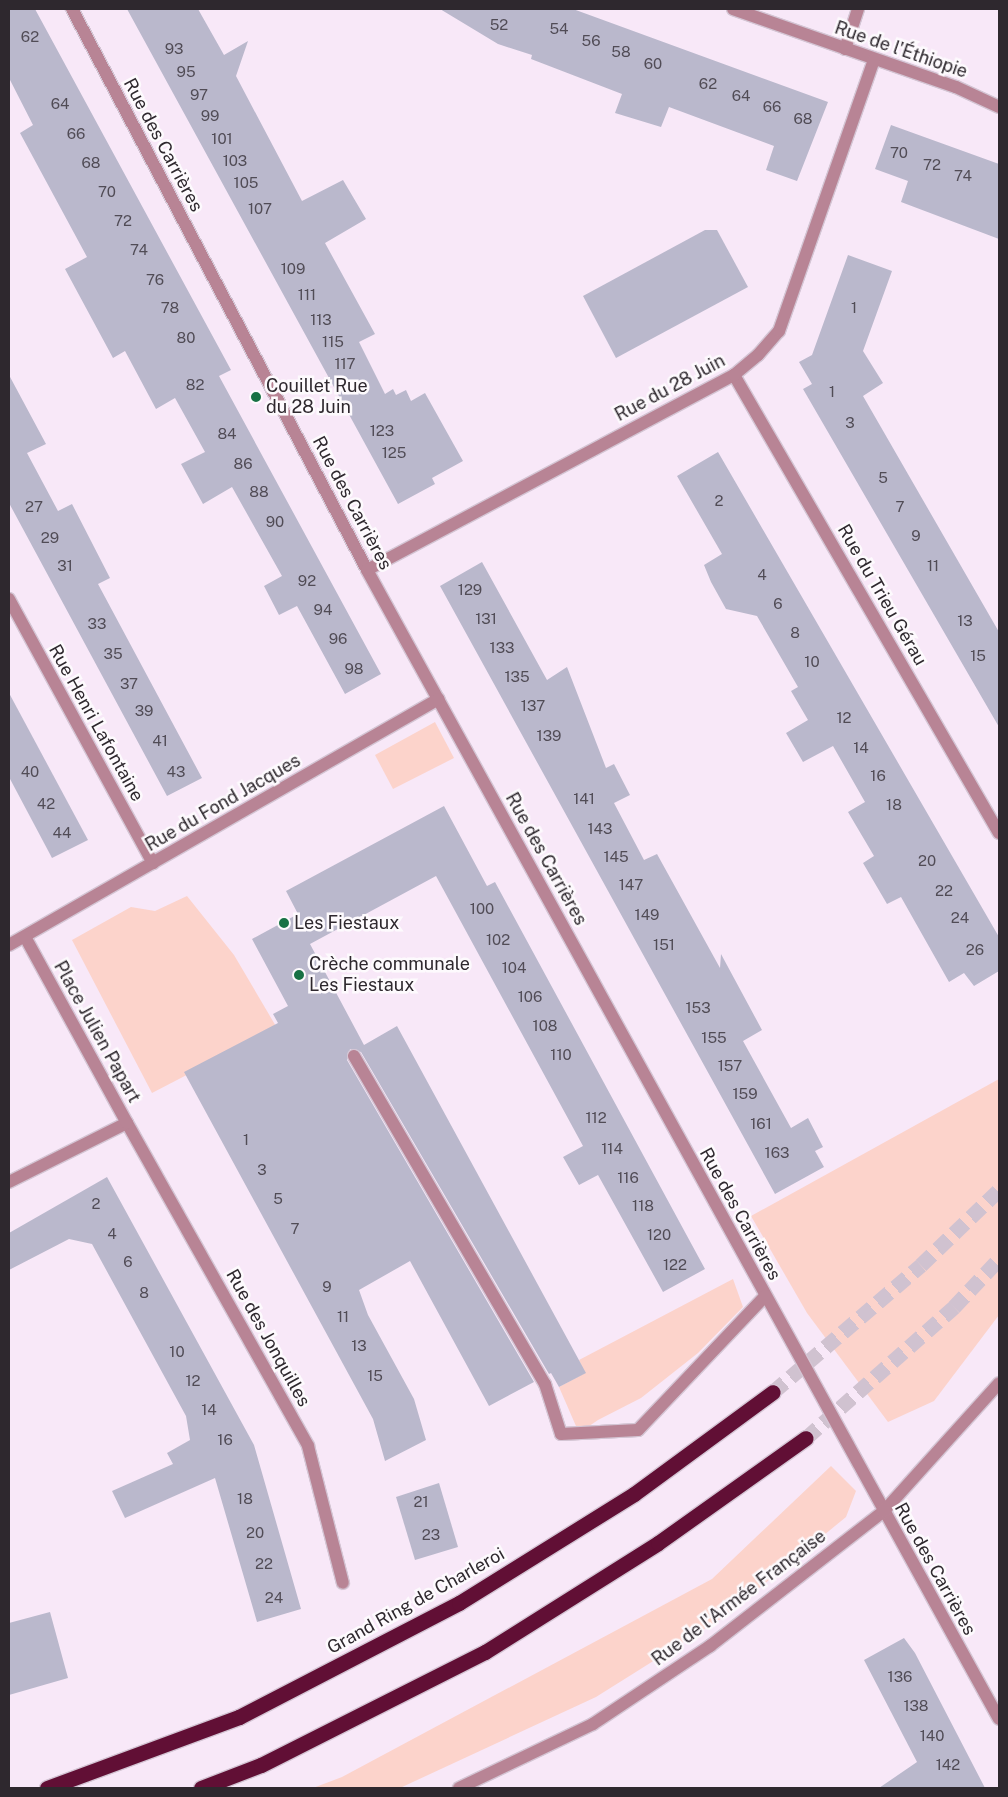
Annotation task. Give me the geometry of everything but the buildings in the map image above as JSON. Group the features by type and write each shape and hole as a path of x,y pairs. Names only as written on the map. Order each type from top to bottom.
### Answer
{"highway":[{"name":"Grand Ring de Charleroi","path":"48,1788 239,1717 459,1604 634,1494 773,1392"},
{"path":"201,1788 261,1765 485,1652 658,1542 806,1438"}],"street":[{"name":"Rue des Carrières","path":"72,9 368,570 883,1512 999,1720"},
{"name":"Rue de l'Éthiopie","path":"734,9 956,87 999,107"},
{"path":"845,49 858,9"},
{"name":"Rue du 28 Juin","path":"368,570 734,375 758,355 779,330 874,59"},
{"name":"Rue du Trieu Gérau","path":"734,375 999,833"},
{"name":"Rue Henri Lafontaine","path":"9,599 153,864"},
{"name":"Rue du Fond Jacques","path":"25,937 439,699"},
{"path":"9,945 25,937"},
{"name":"Place Julien Papart","path":"9,1182 127,1123 25,937"},
{"path":"354,1056 545,1384 561,1434 638,1430 765,1296"},
{"name":"Rue des Jonquilles","path":"127,1123 308,1446 343,1583"},
{"name":"Rue de l'Armée Française","path":"459,1788 475,1785 593,1724 710,1646 883,1512 999,1382"}],"shaded area":[{"path":"435,722 454,758 393,789 375,755"},
{"path":"187,896 234,955 277,1028 152,1093 72,940 131,907 155,911"},
{"path":"999,1079 999,1315 934,1401 888,1422 807,1313 751,1216"},
{"path":"733,1279 743,1307 698,1353 641,1398 598,1420 579,1433 559,1387 585,1373 579,1360"},
{"path":"831,1466 856,1491 846,1517 725,1616 596,1697 400,1788 313,1788 342,1777 712,1579"}],"tunnel":[{"path":"773,1392 921,1265 999,1190"},
{"path":"806,1438 954,1307 999,1259"}],"place":[{"name":"Couillet Rue du 28 Juin","path":"256,397"},
{"name":"Les Fiestaux","path":"284,923"},
{"name":"Crèche communale Les Fiestaux","path":"299,975"}]}
